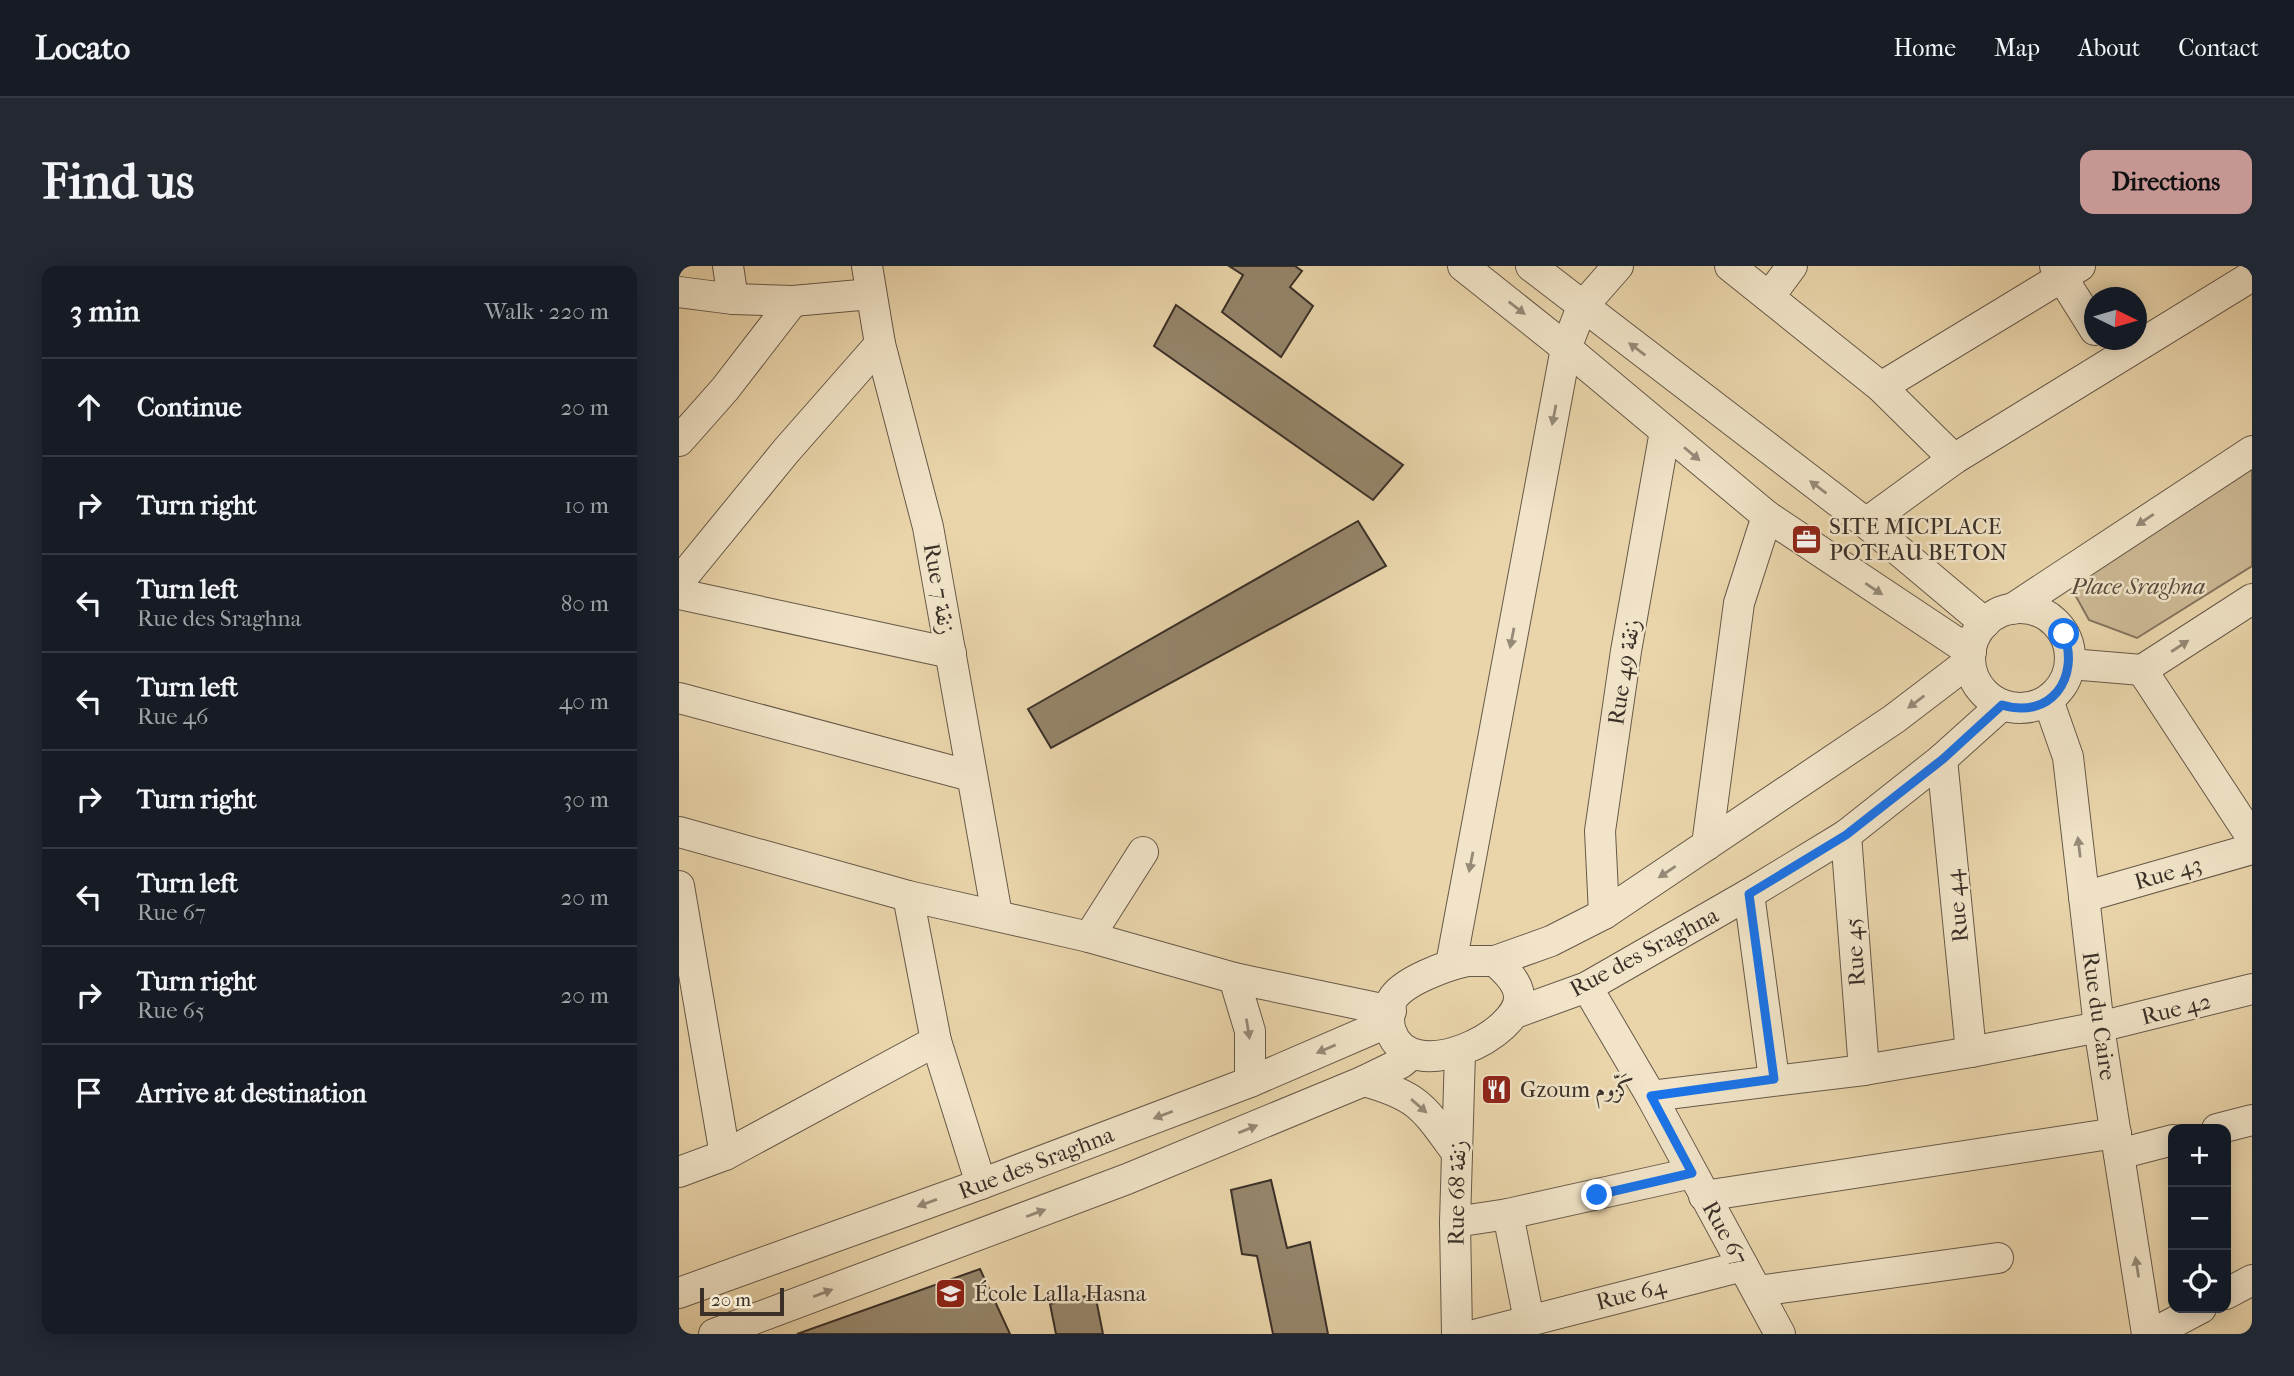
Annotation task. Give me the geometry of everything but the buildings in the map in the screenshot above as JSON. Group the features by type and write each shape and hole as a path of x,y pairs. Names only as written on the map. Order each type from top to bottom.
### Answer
{"street":[{"path":"728,266 733,299"},
{"path":"1463,266 1767,516 1971,657"},
{"path":"1531,266 1866,523 1985,623"},
{"path":"1451,964 1566,348 1582,307 1618,266"},
{"path":"1730,266 1881,387 1954,459"},
{"path":"1769,297 1792,266"},
{"path":"1881,387 2065,270 2084,308"},
{"path":"1866,523 2108,351 2252,276"},
{"path":"679,292 733,299 793,301 869,280"},
{"name":"Rue 7 زنقة","path":"869,280 880,344 928,527 997,915"},
{"path":"679,441 725,389 793,301"},
{"path":"679,582 786,451 880,344"},
{"name":"Rue 49 زنقة","path":"1604,914 1600,831 1626,651 1665,431"},
{"path":"2012,609 2027,609 2055,622 2064,634 2069,648 2070,664 2059,690 2048,700 2021,709 2002,705 1991,699 1979,686 1971,657 1976,635 1985,623 1997,614 2012,609 2252,451"},
{"path":"1707,845 1739,603 1767,516"},
{"path":"679,594 951,653"},
{"path":"2070,664 2142,670 2252,599"},
{"path":"1495,961 1507,972 1519,996 1515,1013 1493,1034 1460,1052 1440,1057 1412,1054 1394,1038 1390,1016 1392,1000 1409,984 1451,964 1495,961 1551,941 1604,914 1894,719 1971,657"},
{"path":"2142,670 2243,801 2252,838"},
{"path":"679,698 971,776"},
{"name":"Rue du Caire","path":"2048,700 2068,757 2099,1027 2149,1334"},
{"name":"Rue des Sraghna","path":"1515,1013 1587,987 1846,835 1943,759 2002,705"},
{"name":"Rue 44","path":"1943,759 1971,1052"},
{"path":"679,832 908,896 1090,937 1234,978 1390,1016"},
{"name":"Rue 45","path":"1846,835 1864,1069"},
{"name":"Rue 43","path":"2084,897 2252,849"},
{"path":"1090,937 1143,852"},
{"path":"679,886 725,1155"},
{"path":"1749,894 1774,1079"},
{"path":"908,896 936,1041 981,1184"},
{"path":"1234,978 1250,1031 1250,1082"},
{"name":"Rue 67","path":"1587,987 1651,1096 1780,1334"},
{"name":"Rue 42","path":"1651,1096 1864,1069 1971,1052 2099,1027 2252,989"},
{"name":"Rue des Sraghna","path":"679,1293 981,1184 1250,1082 1390,1016"},
{"path":"679,1172 725,1155 936,1041"},
{"name":"Rue 68 زنقة","path":"1457,1334 1455,1222 1460,1052"},
{"name":"Rue des Sraghna","path":"713,1334 1127,1179 1364,1081 1401,1063 1412,1054"},
{"path":"1364,1081 1404,1094 1418,1104 1457,1153"},
{"path":"2231,1125 2252,1120"},
{"path":"1455,1222 1698,1184 2168,1140"},
{"path":"1508,1214 1529,1320"},
{"path":"1758,1291 1998,1258"},
{"name":"Rue 64","path":"1478,1334 1743,1266"},
{"path":"2231,1291 2252,1280"},
{"path":"2149,1334 2191,1313"}],"green space":[{"name":"Place Sraghna","path":"2252,462 2252,566 2137,638 2089,620 2073,591 2083,569"}],"place":[{"name":"SITE MICPLACE POTEAU BETON","path":"1806,539"},
{"name":"Gzoum كَزّوم","path":"1497,1089"},
{"name":"École Lalla Hasna","path":"951,1293"}],"route":[{"path":"1597,1195 1692,1173 1651,1096 1774,1079 1749,894 1846,835 1943,759 2002,705 2021,709 2048,700 2059,690 2070,664 2069,648 2064,634"}]}
